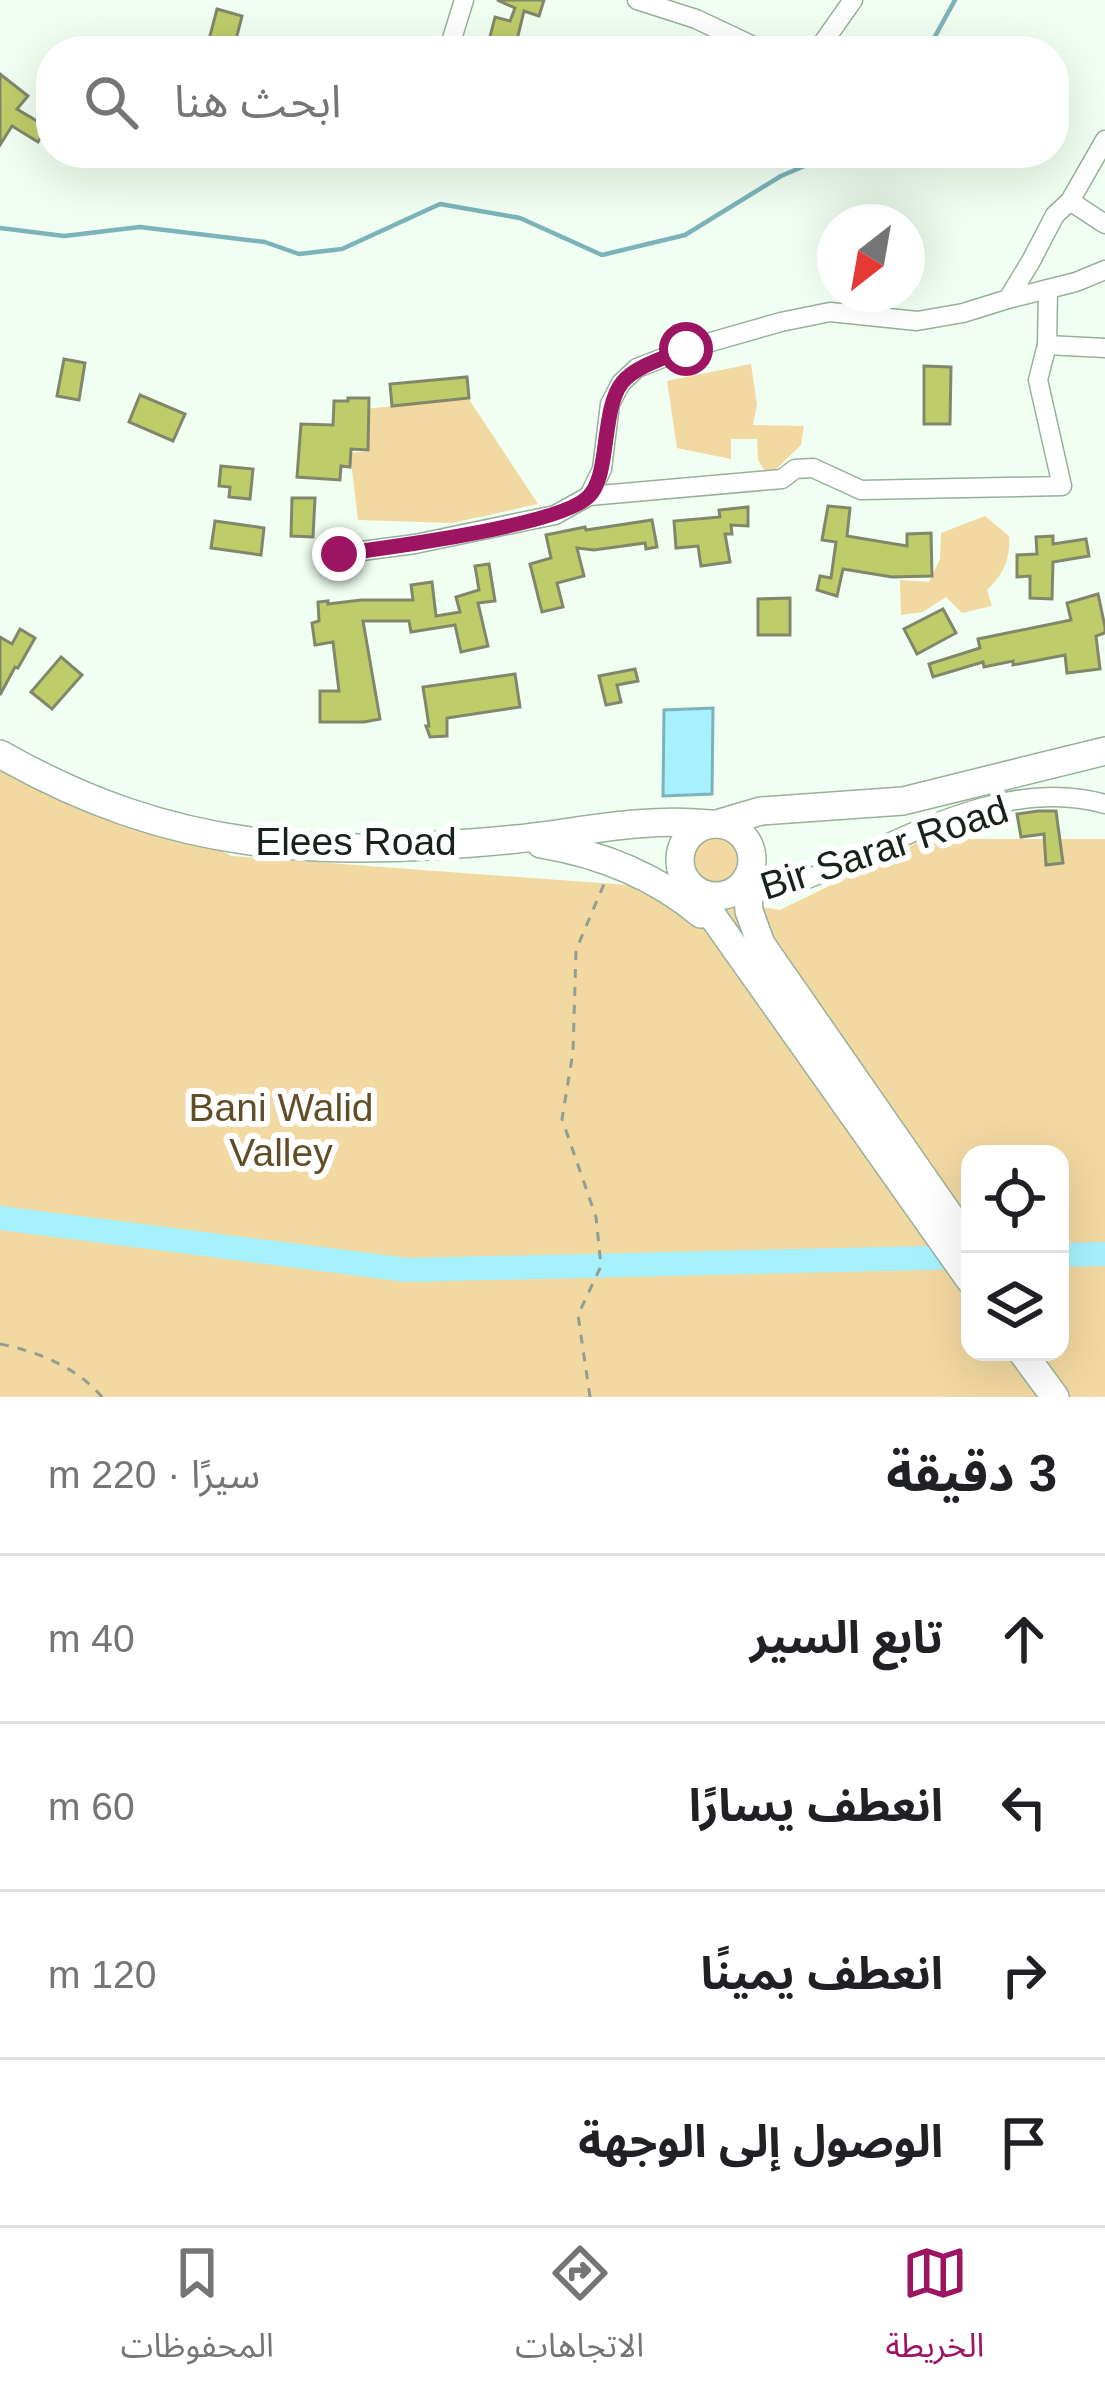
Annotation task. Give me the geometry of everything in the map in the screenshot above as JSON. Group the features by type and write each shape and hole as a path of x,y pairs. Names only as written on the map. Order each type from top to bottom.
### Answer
{"highway":[{"path":"791,809 767,826 745,878 712,896 687,877 683,845 698,828 746,814 791,809 904,801 1105,751"},
{"name":"Elees Road","path":"0,754 123,812 164,826 250,843 337,848 513,839"},
{"path":"513,839 650,822 713,824 738,832 762,965 961,1266"},
{"path":"611,828 664,848 733,943"},
{"path":"513,839 582,852 631,868 692,907 762,965 961,1233"},
{"path":"1029,1361 1055,1397"},
{"path":"1052,1361 1077,1397"}],"street":[{"path":"454,36 464,0"},
{"path":"638,0 732,36"},
{"path":"828,36 853,0"},
{"path":"1008,298 1105,140"},
{"path":"1070,201 1105,224"},
{"path":"589,496 602,469 610,404 621,382 637,368 781,322 830,312 916,321 963,313 1105,270"},
{"path":"339,554 416,544 555,515 589,496 782,479 795,469 813,468 861,490 1062,487 1038,380 1047,345 1048,289"},
{"path":"1047,345 1105,348"},
{"name":"Bir Sarar Road","path":"745,878 797,884 982,808 1052,796 1105,804"}],"path":[{"path":"590,1397 578,1315 601,1266 596,1216 562,1119 572,1052 576,950 608,876"},
{"path":"0,1344 34,1351 92,1385 101,1397"}],"green space":[{"path":"751,364 757,405 753,425 804,426 801,445 766,473 758,460 757,439 731,439 731,459 677,448 667,381"},
{"path":"468,398 538,504 452,523 358,520 350,453 369,451 366,409"},
{"path":"985,516 1009,536 1005,566 987,590 992,606 962,613 946,597 923,612 901,615 900,580 929,582 940,559 941,533"},
{"name":"Bani Walid Valley","path":"0,749 232,856 641,886 780,910 925,839 1105,839 1105,1397 0,1397"},
{"path":"717,837 734,844 741,861 734,878 717,885 700,878 693,861 700,844"}],"water":[{"path":"713,708 712,794 663,796 664,710"}],"building":[{"path":"497,0 544,0 539,16 524,11 518,36 490,36 495,17 510,21 515,8"},
{"path":"217,9 242,16 237,36 210,36"},
{"path":"0,74 28,96 17,109 36,120 36,141 12,126 0,145"},
{"path":"64,359 85,363 79,400 57,396"},
{"path":"924,366 951,367 950,424 924,424"},
{"path":"467,377 469,398 392,406 390,384"},
{"path":"140,395 185,414 173,441 129,422"},
{"path":"369,398 368,450 351,449 350,467 341,466 340,480 297,477 301,424 333,425 334,401"},
{"path":"221,466 253,469 250,499 229,497 230,487 219,486"},
{"path":"292,498 315,498 313,537 291,536"},
{"path":"828,506 850,508 847,536 907,546 907,534 931,533 932,576 892,577 843,569 837,596 817,590 820,576 831,578 836,542 822,540"},
{"path":"748,507 748,526 731,525 732,534 725,534 730,562 701,566 698,546 676,548 674,521 720,517 719,510"},
{"path":"652,520 657,547 646,549 645,543 577,548 584,576 557,583 563,607 542,612 530,564 551,558 546,535"},
{"path":"215,521 264,528 261,555 211,548"},
{"path":"1053,536 1053,544 1086,539 1089,556 1053,562 1052,599 1030,598 1030,576 1017,577 1017,555 1037,554 1036,537"},
{"path":"489,564 495,601 478,603 488,646 461,652 455,625 411,632 409,621 363,621 380,719 320,722 320,691 339,691 333,642 315,645 312,623 319,621 318,602 413,600 411,585 432,582 436,616 460,612 456,597 479,590 475,566"},
{"path":"1098,594 1105,627 1105,633 1096,636 1100,669 1067,673 1065,655 1013,665 1013,661 984,667 983,662 933,677 929,664 980,648 978,639 1071,620 1067,603"},
{"path":"790,598 790,635 758,635 758,599"},
{"path":"943,609 956,633 917,654 904,629"},
{"path":"20,629 35,638 0,695 0,637 12,644"},
{"path":"61,657 82,675 52,709 31,692"},
{"path":"635,669 638,681 617,685 621,702 606,705 599,676"},
{"path":"515,674 520,707 447,718 447,736 430,737 423,687"},
{"path":"1056,811 1063,863 1046,865 1044,834 1021,837 1017,814"}],"waterway":[{"path":"935,36 955,0"},
{"path":"0,228 64,236 140,227 265,242 299,254 342,249 440,204 520,218 602,255 685,235 800,168"},
{"name":"Bani Walid Valley","path":"0,1218 407,1270 961,1257"},
{"name":"Bani Walid Valley","path":"1069,1255 1105,1254"}],"route":[{"path":"339,554 416,544 555,515 589,496 602,469 610,404 621,382 637,368 686,349"}]}
